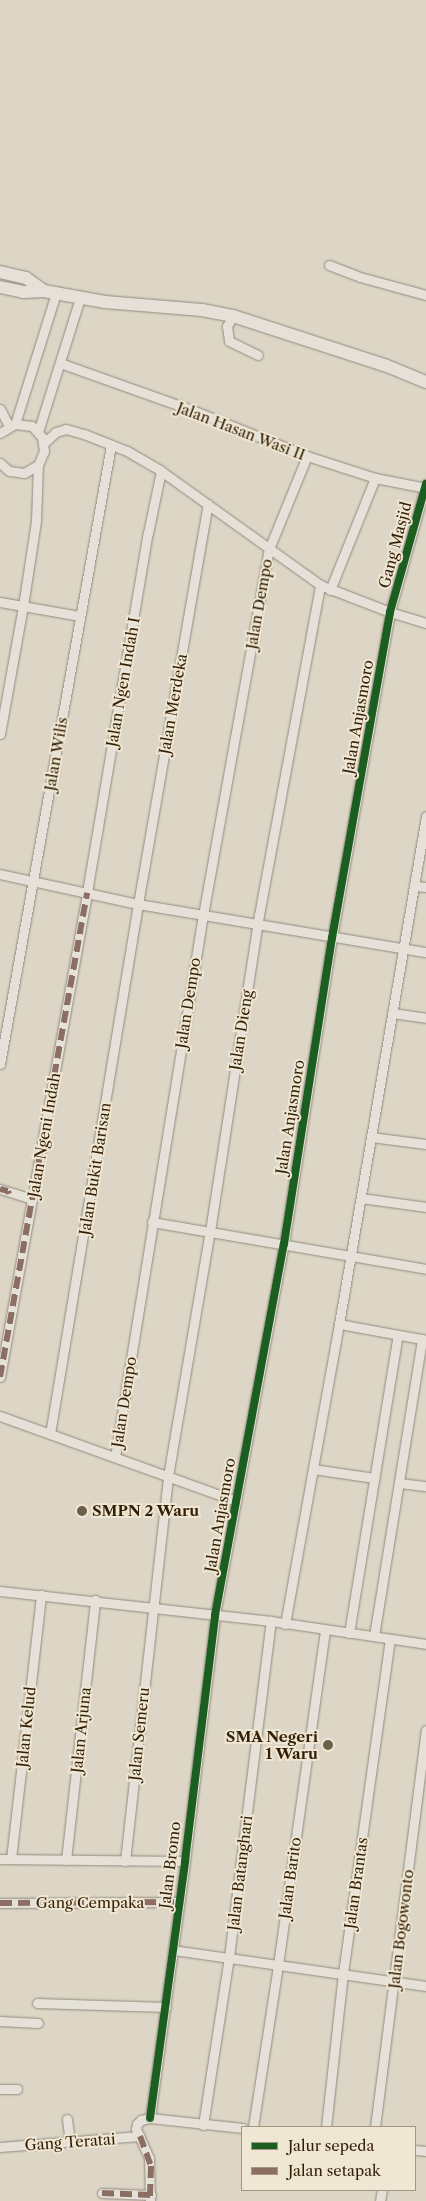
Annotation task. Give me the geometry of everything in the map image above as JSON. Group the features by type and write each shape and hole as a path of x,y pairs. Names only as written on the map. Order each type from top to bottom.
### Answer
{"main road":[{"path":"0,272 26,278 50,292"},
{"path":"0,286 23,292 50,292 80,298 233,316 386,366 426,382"}],"street":[{"path":"329,265 360,277 426,295"},
{"path":"12,425 50,292"},
{"path":"38,432 80,298"},
{"path":"233,316 227,326 229,341 258,354"},
{"name":"Jalan Hasan Wasi II","path":"60,363 192,410 307,456 375,478 426,487"},
{"path":"0,409 12,425"},
{"path":"0,433 12,425 32,426 44,443 42,458 32,470 16,473 9,471 0,463"},
{"path":"44,443 56,432 66,429 142,458 320,585 390,617 426,623"},
{"name":"Jalan Wilis","path":"0,1064 111,445"},
{"name":"Jalan Dempo","path":"115,1457 203,915 269,549 307,456"},
{"path":"0,734 36,521 38,464"},
{"name":"Jalan Ngen Indah I","path":"87,893 148,533 161,471"},
{"path":"330,590 375,478"},
{"name":"Gang Masjid","path":"390,617 426,487"},
{"name":"Jalan Merdeka","path":"138,904 208,504"},
{"name":"Jalan Dieng","path":"168,1476 210,1231 257,926 320,585"},
{"path":"0,602 80,616"},
{"name":"Jalan Anjasmoro","path":"214,1614 284,1244 332,938 390,617"},
{"path":"285,1624 351,1256 426,816"},
{"path":"0,874 138,904 257,926 426,952"},
{"path":"415,886 426,887"},
{"name":"Jalan Ngeni Indah","path":"0,1377 87,893"},
{"name":"Jalan Bukit Barisan","path":"50,1434 138,904"},
{"path":"392,1013 426,1018"},
{"path":"371,1137 426,1144"},
{"path":"0,1189 33,1199"},
{"path":"361,1198 426,1206"},
{"path":"152,1222 426,1269"},
{"path":"339,1324 424,1340 374,1636"},
{"path":"349,1633 398,1335"},
{"path":"0,1416 236,1501"},
{"path":"313,1469 374,1478"},
{"name":"Jalan Semeru","path":"125,1861 168,1476"},
{"path":"400,1483 426,1486"},
{"path":"0,1591 95,1600 271,1621 426,1644"},
{"name":"Jalan Kelud","path":"11,1860 41,1595"},
{"name":"Jalan Arjuna","path":"66,1860 95,1600"},
{"name":"Jalan Bromo","path":"150,2118 174,1950 214,1614"},
{"name":"Jalan Batanghari","path":"203,2124 229,1958 271,1621"},
{"name":"Jalan Barito","path":"253,2126 278,1965 325,1629"},
{"name":"Jalan Brantas","path":"326,2126 344,1973 390,1639"},
{"name":"Jalan Bogowonto","path":"375,2126 426,1730"},
{"path":"0,1859 185,1862"},
{"name":"Gang Cempaka","path":"0,1903 180,1902"},
{"path":"174,1950 426,1986"},
{"path":"37,2004 166,2007"},
{"path":"0,2021 38,2023"},
{"path":"0,2088 17,2089"},
{"path":"102,2193 151,2198 149,2158 136,2129 137,2124 150,2118 241,2128"},
{"path":"67,2119 70,2143"},
{"name":"Gang Teratai","path":"0,2147 140,2136"}],"marked path":[{"path":"0,1377 87,893"},
{"path":"0,1189 8,1191 9,1194"},
{"path":"0,1903 179,1902"},
{"path":"140,2136 151,2166 150,2201"},
{"path":"102,2193 151,2195"}],"cycle path":[{"path":"150,2118 185,1861 215,1615 284,1244 332,938 390,612 426,484"}],"place":[{"name":"SMPN 2 Waru","path":"82,1511"},
{"name":"SMA Negeri 1 Waru","path":"328,1745"}]}
